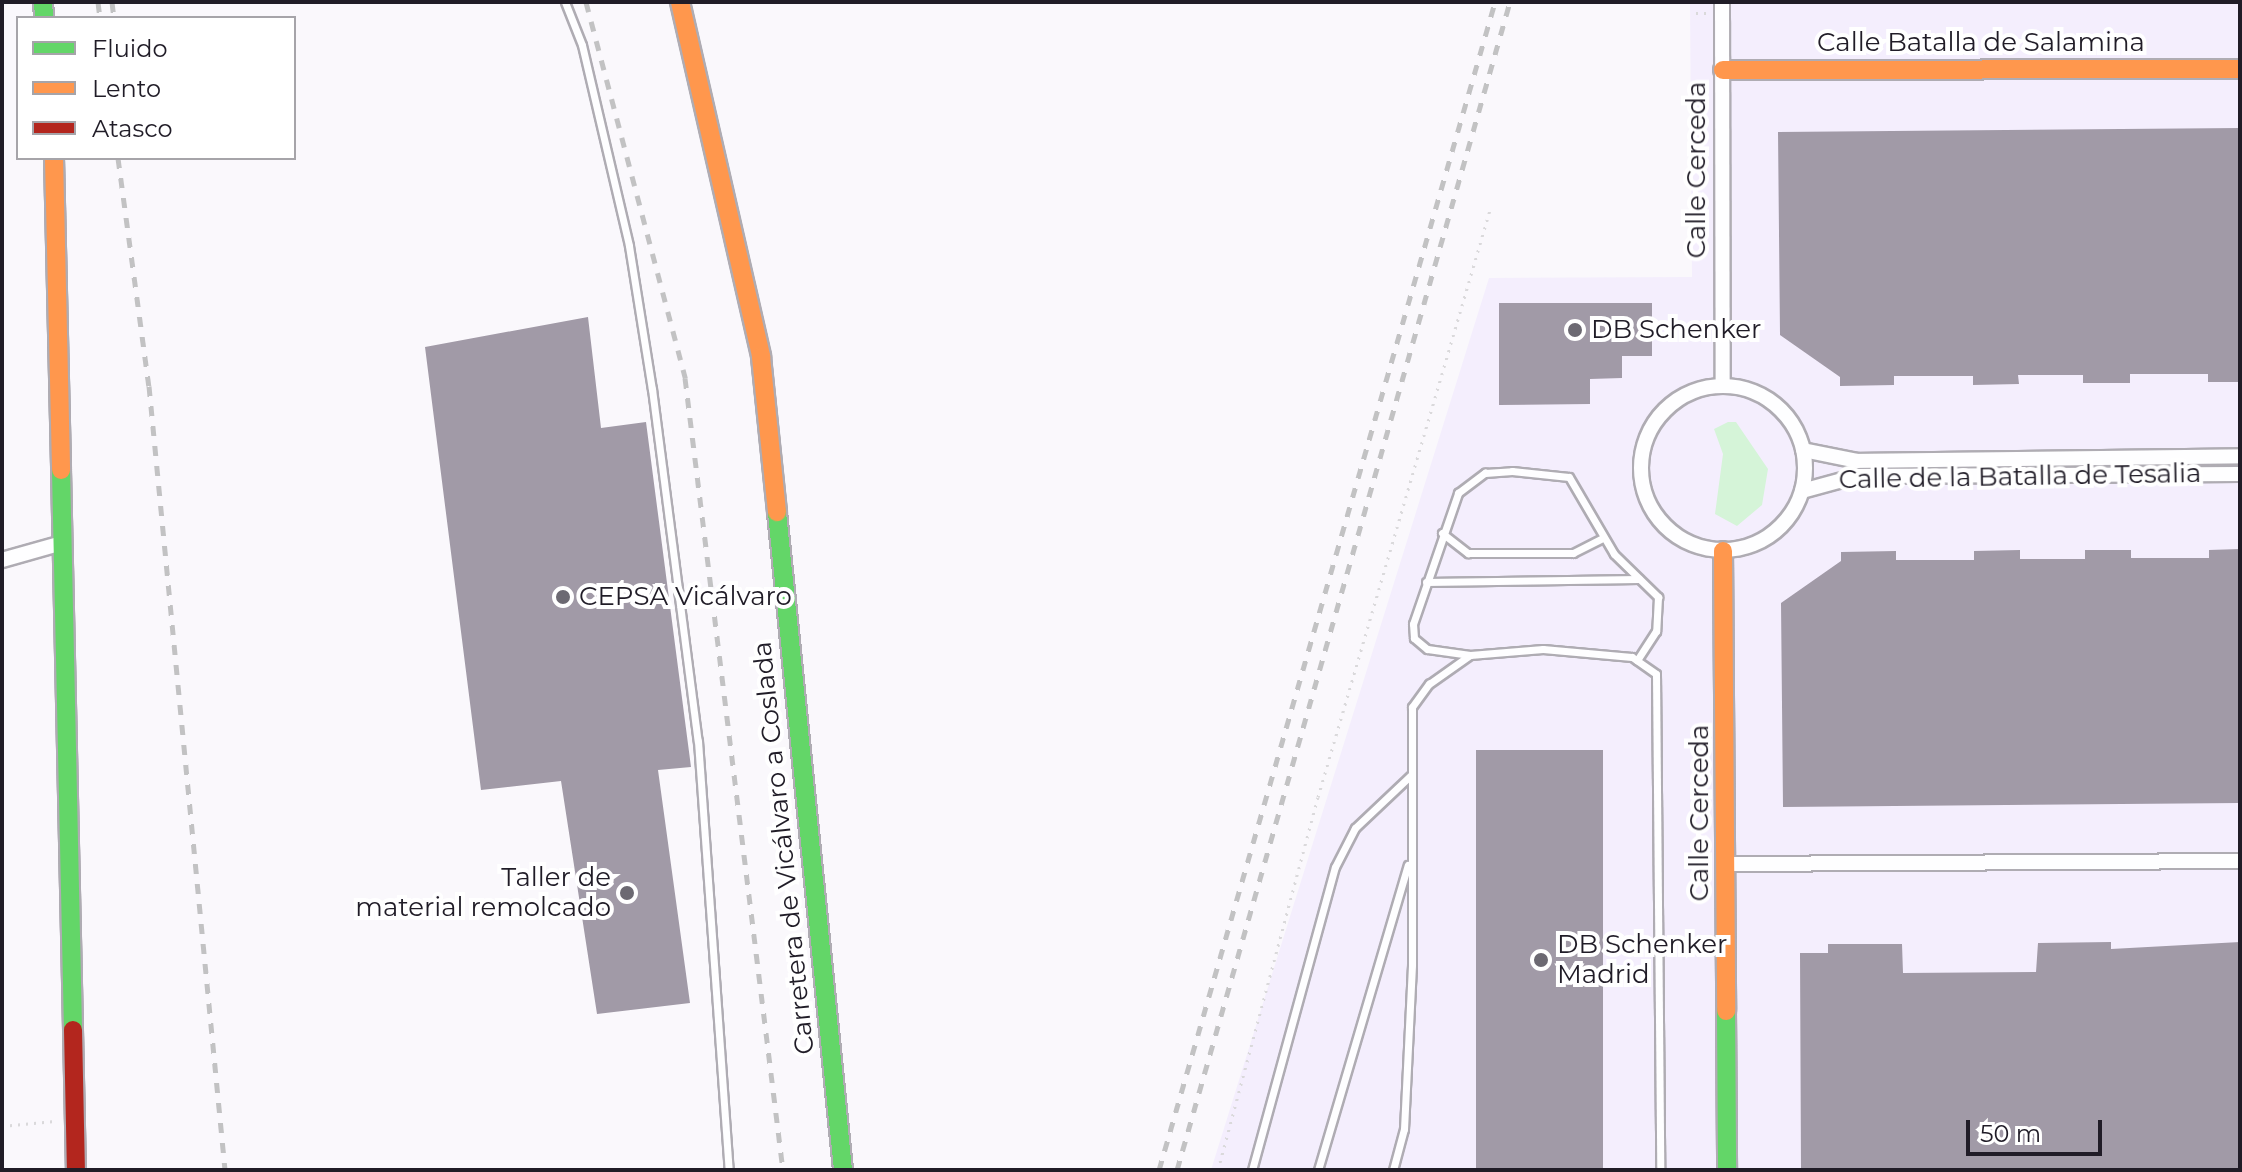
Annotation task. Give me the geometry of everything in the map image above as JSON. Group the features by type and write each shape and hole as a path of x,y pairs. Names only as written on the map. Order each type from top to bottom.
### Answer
{"street":[{"name":"Carretera de Vicálvaro a Coslada","path":"680,2 761,357 843,1170"},
{"name":"Calle Cerceda","path":"1722,2 1723,386"},
{"name":"Calle Batalla de Salamina","path":"1723,70 2240,69"},
{"path":"54,160 76,1170"},
{"path":"1723,386 1774,404 1803,450 1802,491 1772,534 1723,551 1690,544 1662,524 1644,495 1641,469 1644,444 1661,414 1689,393 1723,386"},
{"name":"Calle de la Batalla de Tesalia","path":"1803,450 1857,461 2240,456"},
{"name":"Calle de la Batalla de Tesalia","path":"1802,491 1857,476 2240,474"},
{"path":"2,560 62,543"},
{"name":"Calle Cerceda","path":"1723,551 1727,1170"},
{"path":"1726,864 2240,861"}],"lane":[{"path":"565,2 582,45 629,246 652,389 698,741 729,1170"},
{"path":"1637,660 1656,631 1660,611 1658,597 1602,538 1569,477 1512,471 1485,473 1458,493 1426,582 1414,638 1438,654 1470,655 1543,649 1637,660 1656,674 1660,1170"},
{"path":"1442,533 1468,553 1573,553 1602,538"},
{"path":"1426,582 1639,579"},
{"path":"1393,1170 1404,1129 1412,707 1429,684 1470,655"},
{"path":"1252,1170 1335,867 1355,828 1410,776"},
{"path":"1318,1170 1410,855"}],"path":[{"path":"1218,1170 1318,797 1490,210"},
{"path":"2,1126 75,1119"}],"shaded area":[{"path":"1690,2 2240,2 2240,1170 1211,1170 1489,278 1692,277"}],"green space":[{"path":"1728,422 1736,422 1768,469 1762,505 1737,526 1715,514 1723,454 1714,429"}],"building":[{"path":"2240,128 2240,382 2208,382 2208,374 2130,374 2130,383 2083,383 2083,375 2018,375 2019,384 1973,385 1973,376 1894,376 1894,385 1840,386 1840,377 1780,335 1778,132"},
{"name":"DB Schenker","path":"1499,303 1652,303 1652,356 1622,356 1622,378 1590,379 1590,404 1499,405"},
{"name":"CEPSA Vicálvaro","path":"588,317 601,428 646,422 691,767 658,770 690,1003 597,1014 561,781 481,790 425,347"},
{"path":"2240,549 2240,803 1783,807 1781,603 1841,561 1841,552 1896,551 1896,560 1974,560 1974,551 2020,550 2020,559 2085,559 2085,550 2131,550 2131,558 2209,558 2209,550"},
{"name":"DB Schenker Madrid","path":"1476,750 1603,750 1603,1170 1476,1170"},
{"path":"2111,942 2111,949 2240,942 2240,1170 1801,1170 1800,953 1828,953 1828,944 1902,944 1903,973 2036,972 2038,943"}],"railway":[{"path":"98,2 100,16"},
{"path":"112,2 114,16"},
{"path":"586,2 685,378 783,1170"},
{"path":"1159,1170 1495,2"},
{"path":"1177,1170 1510,2"},
{"path":"118,160 149,386 225,1170"}],"traffic: fast":[{"path":"43,2 44,16"},
{"path":"61,470 73,1030"},
{"path":"777,512 843,1170"},
{"path":"1726,1011 1727,1170"}],"traffic: slow":[{"path":"680,2 761,357 777,512"},
{"path":"1723,70 2240,69"},
{"path":"54,160 61,470"},
{"path":"1723,551 1726,1011"}],"traffic: jam":[{"path":"73,1030 76,1170"}],"place":[{"name":"DB Schenker","path":"1575,330"},
{"name":"CEPSA Vicálvaro","path":"563,597"},
{"name":"Taller de material remolcado","path":"627,893"},
{"name":"DB Schenker Madrid","path":"1541,960"}]}
